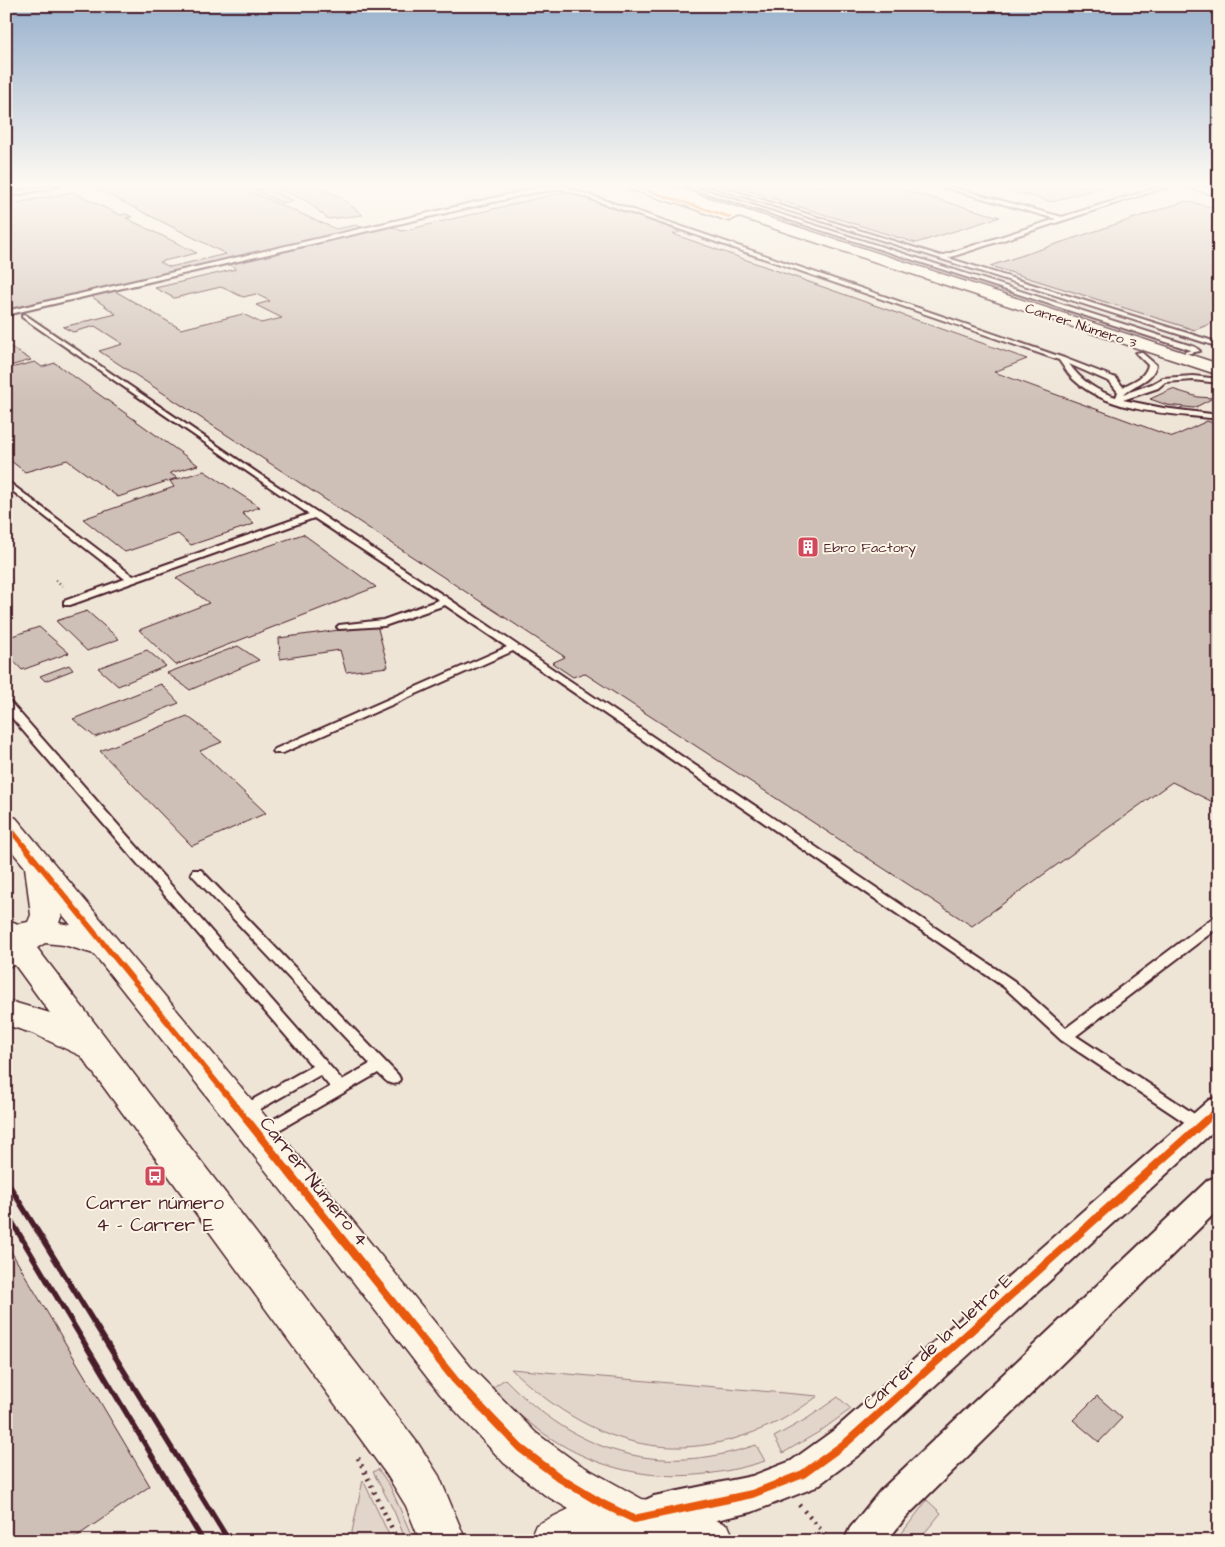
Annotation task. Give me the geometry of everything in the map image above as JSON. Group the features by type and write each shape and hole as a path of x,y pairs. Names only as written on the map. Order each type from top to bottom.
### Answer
{"main road":[{"name":"Carrer Número 3","path":"855,258 1219,380"},
{"name":"Carrer Número 3","path":"878,258 1219,370"},
{"path":"1113,336 1219,354"},
{"name":"Carrer Número 4","path":"6,824 455,1380 520,1448 561,1479 601,1503 634,1519"},
{"path":"15,939 47,914 40,866"},
{"path":"15,939 62,932 104,946"},
{"path":"15,939 94,1048 402,1460 423,1492 443,1541"},
{"path":"6,1012 44,1024 94,1048"},
{"path":"552,1541 566,1533 599,1524 634,1519 682,1528 712,1541"}],"street":[{"name":"Carrer de la Lletra E","path":"634,1519 752,1494 803,1474 847,1442 1210,1116"},
{"path":"863,1541 893,1504 1219,1189"}],"lane":[{"path":"6,313 240,258"},
{"path":"768,258 1062,360 1113,380 1121,390"},
{"path":"915,258 1189,350 1206,340"},
{"path":"927,262 938,258"},
{"path":"946,258 1219,345"},
{"path":"24,316 315,515 646,736 1009,984 1066,1036 1210,1116"},
{"path":"1117,400 1121,390 1145,378 1152,370 1152,365 1139,352"},
{"path":"1062,360 1075,377 1117,400 1146,408 1219,417"},
{"path":"1117,400 1140,392 1163,380 1193,378 1219,380"},
{"path":"6,482 131,579"},
{"path":"67,604 131,579 315,515"},
{"path":"342,627 384,623 446,601"},
{"path":"279,751 513,648"},
{"path":"6,704 341,1089"},
{"path":"198,873 393,1079"},
{"path":"1066,1036 1219,920"},
{"path":"250,1124 341,1089 380,1065"},
{"path":"250,1124 322,1067"}],"path":[{"path":"352,1450 371,1480 398,1541"},
{"path":"798,1505 829,1538"}],"shaded area":[{"path":"6,258 1219,258 1219,1541 6,1541"},
{"path":"511,1369 818,1396 779,1421 736,1438 700,1446 666,1447 633,1442 602,1431 571,1415 541,1395"},
{"path":"505,1379 532,1404 561,1425 590,1441 620,1452 652,1458 685,1459 720,1455 756,1445 765,1461 726,1471 688,1475 652,1474 617,1468 584,1456 552,1439 521,1416 492,1388"},
{"path":"838,1397 851,1409 819,1432 783,1453 774,1437 808,1418"},
{"path":"378,1469 390,1486 414,1541 406,1541 394,1511 373,1472"},
{"path":"363,1480 392,1541 350,1541"},
{"path":"927,1500 941,1513 918,1541 896,1541"}],"building":[{"name":"Ebro Factory","path":"6,258 175,258 159,262 170,267 208,258 742,258 1027,359 994,372 1173,437 1207,421 1219,425 1219,805 1172,782 972,926 584,673 573,677 552,663 565,657 99,351 123,344 95,326 73,332 63,327 116,314 91,296 6,316","holes":["229,264 236,269 155,288 174,298 221,287 243,297 256,294 270,301 256,305 282,318 261,323 243,314 181,329 115,291"]},
{"path":"1014,258 1219,258 1219,320 1195,330 990,266"},
{"path":"6,344 31,360 6,367"},
{"path":"35,362 42,367 55,363 198,465 170,473 177,478 118,497 67,460 25,472 6,457 6,369"},
{"path":"1172,389 1198,397 1213,398 1194,408 1167,405 1150,399"},
{"path":"204,471 260,507 242,513 254,524 191,545 178,534 125,552 83,519 174,487 170,481"},
{"path":"303,534 376,587 176,665 139,630 209,603 176,578"},
{"path":"87,611 119,639 87,651 56,621"},
{"path":"377,625 388,667 346,672 340,650 280,659 279,638"},
{"path":"39,627 69,653 22,670 6,653 6,638"},
{"path":"238,646 259,660 190,690 167,673"},
{"path":"147,650 166,666 118,686 98,668"},
{"path":"69,665 73,670 45,681 40,676"},
{"path":"161,684 179,703 95,737 73,719"},
{"path":"187,716 222,742 200,751 266,813 192,846 100,751"},
{"path":"6,1243 150,1486 70,1541 6,1541"},
{"path":"1097,1396 1122,1418 1099,1442 1073,1420"}],"railway":[{"path":"6,1180 229,1541"},
{"path":"6,1212 203,1541"}],"cycle path":[{"path":"6,824 338,1232 455,1380 520,1448 561,1479 601,1503 634,1519 752,1494 803,1474 847,1442 1219,1108"}],"place":[{"name":"Ebro Factory","path":"808,547"},
{"name":"Carrer número 4 - Carrer E","path":"155,1176"}]}
